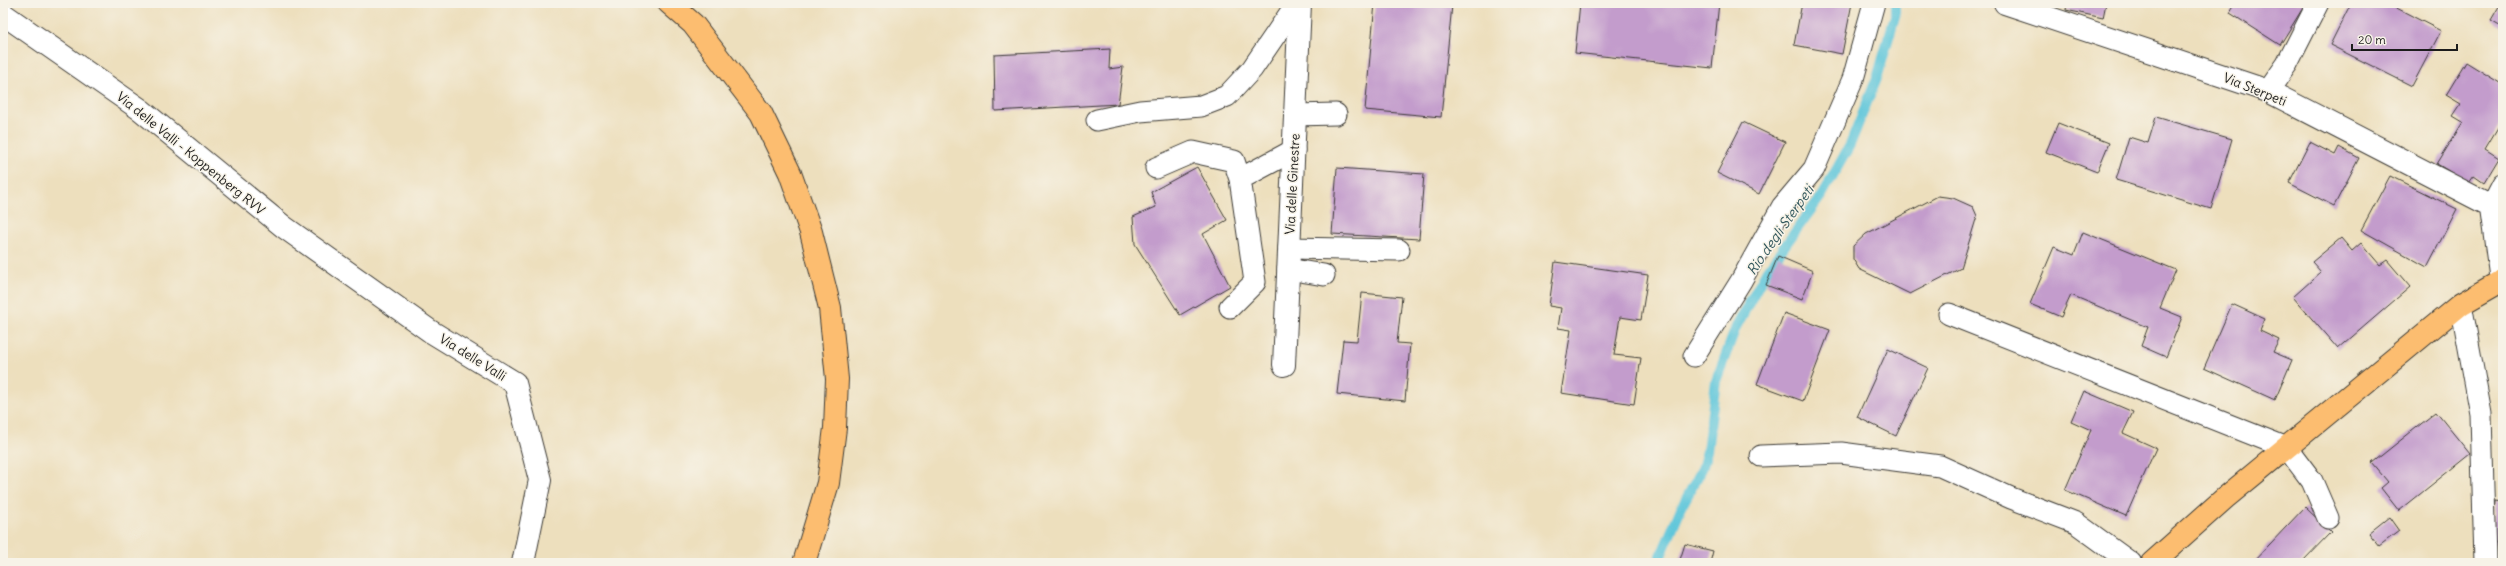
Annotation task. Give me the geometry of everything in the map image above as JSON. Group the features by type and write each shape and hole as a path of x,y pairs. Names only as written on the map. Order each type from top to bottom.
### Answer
{"main road":[{"path":"669,3 693,24 761,113 790,173 808,224 830,308 837,378 835,428 828,483 804,563"},
{"path":"2152,563 2286,448 2461,304 2502,280"}],"street":[{"name":"Via delle Ginestre","path":"1284,365 1300,3"},
{"name":"Via Sterpeti","path":"2005,3 2268,91 2497,210"},
{"name":"Via delle Valli - Koppenberg RVV","path":"3,14 141,110 284,227 358,279"},
{"path":"2502,280 2497,210 2503,185"},
{"name":"Via delle Valli","path":"358,279 430,331 515,383 540,480 523,563"}],"lane":[{"path":"1097,120 1140,112 1201,106 1227,96 1252,69 1297,3"},
{"path":"1694,356 1741,281 1782,207 1814,169 1853,79 1874,3"},
{"path":"2268,91 2287,64 2318,3"},
{"path":"1295,114 1336,114"},
{"path":"1240,179 1294,150"},
{"path":"1156,168 1193,152 1234,161 1240,179 1254,282 1230,307"},
{"path":"1288,259 1399,250"},
{"path":"1288,259 1324,275"},
{"path":"2461,304 2481,414 2486,563"},
{"path":"1949,314 2286,448 2312,481 2328,518"},
{"path":"1761,456 1841,453 1940,466 2011,498 2076,523 2131,563"}],"building":[{"path":"1375,3 1452,5 1441,117 1365,110"},
{"path":"1580,3 1719,3 1712,68 1575,53"},
{"path":"1802,3 1852,3 1842,54 1794,45"},
{"path":"2067,3 2106,3 2103,18 2066,10"},
{"path":"2236,3 2306,3 2280,45 2230,13"},
{"path":"2351,3 2387,3 2441,31 2412,86 2330,45"},
{"path":"2501,3 2503,3 2503,27 2491,20"},
{"path":"1110,49 1109,69 1123,67 1118,104 995,111 994,55"},
{"path":"2466,62 2503,85 2503,119 2485,149 2499,158 2484,183 2474,176 2469,183 2437,164 2463,122 2453,116 2461,104 2446,95"},
{"path":"2156,117 2232,139 2211,209 2116,180 2129,137 2148,143"},
{"path":"1743,122 1785,142 1759,194 1717,173"},
{"path":"2058,123 2109,143 2097,172 2046,152"},
{"path":"2310,142 2335,155 2339,147 2359,158 2334,206 2289,183"},
{"path":"1197,167 1227,220 1203,234 1230,286 1180,315 1135,244 1133,217 1156,207 1151,192"},
{"path":"1337,168 1424,174 1419,239 1332,234"},
{"path":"2390,176 2457,209 2427,267 2361,230"},
{"path":"1938,196 1953,198 1973,207 1977,216 1961,268 1910,294 1859,269 1853,259 1853,246 1866,234"},
{"path":"2083,232 2176,270 2160,308 2182,317 2166,357 2141,346 2148,327 2071,295 2061,317 2030,304 2054,247 2074,255"},
{"path":"2341,238 2352,251 2361,243 2380,265 2387,260 2410,287 2338,349 2293,297 2321,272 2312,262"},
{"path":"1778,256 1813,271 1802,299 1766,285"},
{"path":"1555,262 1648,275 1641,320 1620,317 1614,355 1641,358 1634,404 1561,393 1571,330 1558,328 1561,308 1549,306"},
{"path":"1362,293 1402,297 1397,343 1410,344 1405,401 1337,394 1343,340 1357,341"},
{"path":"2232,304 2265,319 2260,331 2279,340 2273,352 2292,360 2275,400 2204,368"},
{"path":"1784,313 1830,330 1803,401 1757,384"},
{"path":"1888,349 1928,368 1896,436 1857,417"},
{"path":"2084,391 2133,412 2123,433 2156,448 2126,516 2065,490 2091,430 2071,421"},
{"path":"2436,412 2470,454 2399,511 2381,488 2388,482 2372,463"},
{"path":"2495,501 2503,502 2503,544 2492,543"},
{"path":"2305,507 2331,532 2301,563 2252,563"},
{"path":"2389,517 2399,531 2379,546 2369,533"},
{"path":"1685,544 1713,551 1710,563 1679,563"},
{"path":"2498,548 2503,548 2503,563 2498,563"}],"waterway":[{"name":"Rio degli Sterpeti","path":"1658,563 1681,508 1702,469 1707,451 1716,381 1736,327 1767,270 1822,195 1850,145 1878,75 1895,16 1895,3"}]}
